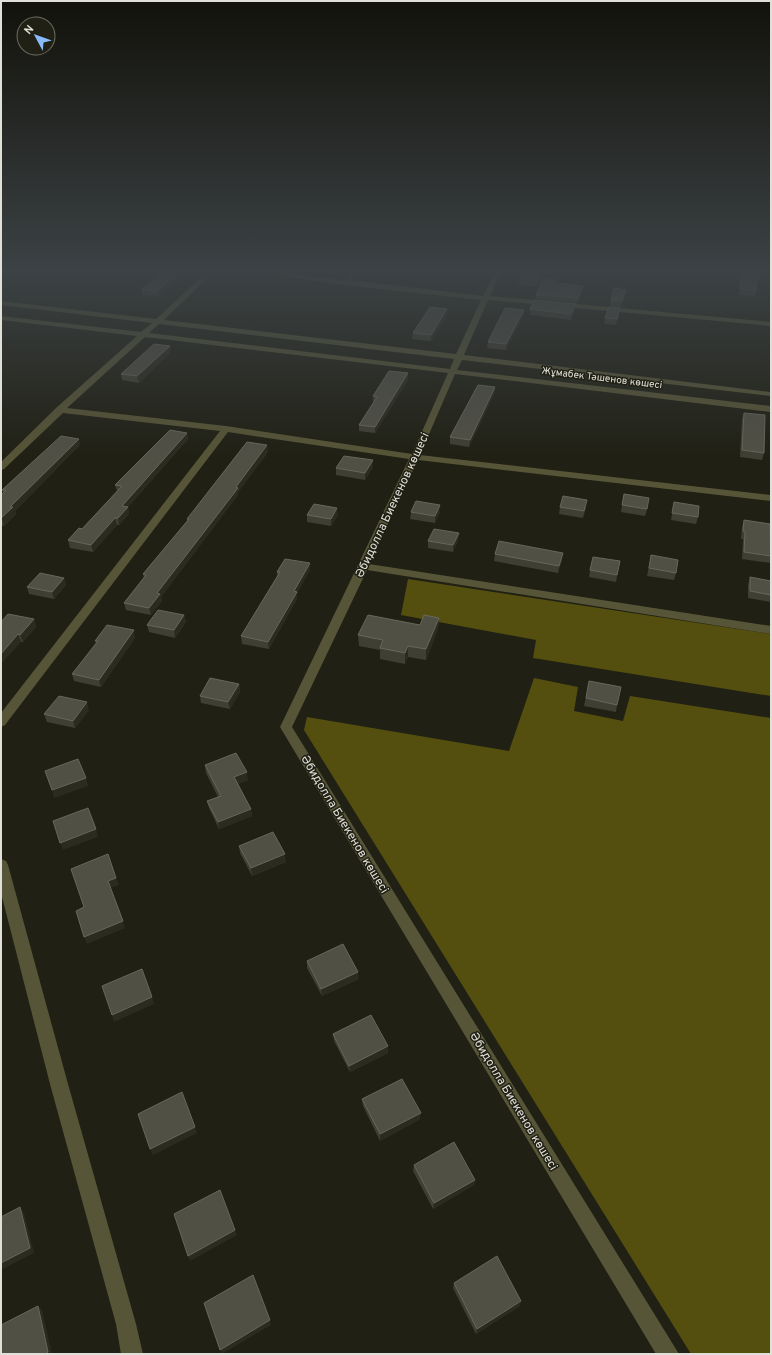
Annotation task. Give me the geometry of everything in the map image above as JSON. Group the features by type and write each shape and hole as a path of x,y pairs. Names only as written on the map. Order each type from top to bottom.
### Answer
{"street":[{"name":"Жұмабек Тәшенов көшесі","path":"112,331 771,408"},
{"path":"1,467 59,410 148,331"},
{"name":"Жұмабек Тәшенов көшесі","path":"247,331 771,394"},
{"name":"Әбидолла Биекенов көшесі","path":"470,331 415,457 286,726 668,1354"},
{"path":"59,410 226,429 415,457 771,498"},
{"path":"1,722 226,429"},
{"path":"363,566 771,630"},
{"path":"1,865 59,1084 126,1324 132,1354"}],"shaded area":[{"path":"408,579 771,634 771,696 533,658 536,640 401,615"},
{"path":"534,678 578,687 574,711 623,721 630,696 771,718 771,1354 691,1354 304,730 307,717 509,751"}],"building":[{"path":"414,331 433,331 431,335 413,333"},
{"path":"493,331 513,331 506,344 488,342"},
{"path":"154,344 170,346 137,376 121,374"},
{"path":"389,371 408,373 375,427 359,425 377,397 373,396"},
{"path":"478,385 495,387 470,440 450,437"},
{"path":"744,413 765,415 764,453 742,450"},
{"path":"170,430 187,433 122,506 128,507 118,518 115,518 91,545 68,540 79,528 82,529 122,486 115,485"},
{"path":"61,436 79,439 10,507 13,507 1,518 1,495 6,490 2,490"},
{"path":"247,442 267,445 236,487 238,488 157,593 160,594 149,608 124,603 146,575 143,574 189,519 187,519"},
{"path":"344,456 373,460 365,473 336,468"},
{"path":"624,494 649,498 647,509 622,505"},
{"path":"563,496 587,500 584,511 560,507"},
{"path":"416,501 440,505 435,516 411,512"},
{"path":"674,502 699,506 698,517 672,513"},
{"path":"314,504 337,508 331,519 307,515"},
{"path":"744,520 770,524 771,556 744,552"},
{"path":"434,529 459,533 453,545 428,541"},
{"path":"499,541 563,553 559,566 495,554"},
{"path":"651,555 678,560 676,573 649,568"},
{"path":"593,557 620,561 617,575 590,570"},
{"path":"285,559 310,563 294,591 297,592 268,642 241,636 280,572 277,572"},
{"path":"40,573 64,578 52,592 27,587"},
{"path":"750,577 771,581 771,595 750,591"},
{"path":"158,610 184,615 174,630 147,625"},
{"path":"8,614 34,619 20,635 18,634 1,654 1,622"},
{"path":"368,615 420,625 424,615 439,618 426,649 408,646 405,653 380,648 383,640 358,635"},
{"path":"107,625 134,630 99,680 72,674 98,641 95,641"},
{"path":"210,678 239,684 228,702 200,696"},
{"path":"589,681 621,687 617,705 586,698"},
{"path":"59,696 87,702 73,721 44,714"},
{"path":"236,753 247,772 234,777 251,809 218,822 207,801 221,796 205,765"},
{"path":"78,759 86,778 52,790 45,771"},
{"path":"88,808 96,829 60,843 53,821"},
{"path":"273,832 285,854 251,868 239,846"},
{"path":"108,854 116,878 108,881 123,921 84,937 76,911 84,907 71,869"},
{"path":"343,944 358,972 321,989 307,961"},
{"path":"142,969 152,997 112,1015 102,986"},
{"path":"371,1015 388,1046 349,1066 333,1034"},
{"path":"402,1079 421,1113 380,1134 362,1099"},
{"path":"182,1092 195,1127 150,1149 138,1114"},
{"path":"454,1142 475,1180 434,1203 414,1165"},
{"path":"220,1190 235,1230 188,1256 174,1214"},
{"path":"20,1207 30,1248 1,1263 1,1217"},
{"path":"497,1256 521,1301 477,1329 454,1283"},
{"path":"253,1275 270,1320 220,1350 204,1303"},
{"path":"38,1306 48,1352 46,1354 1,1354 1,1325"}]}
